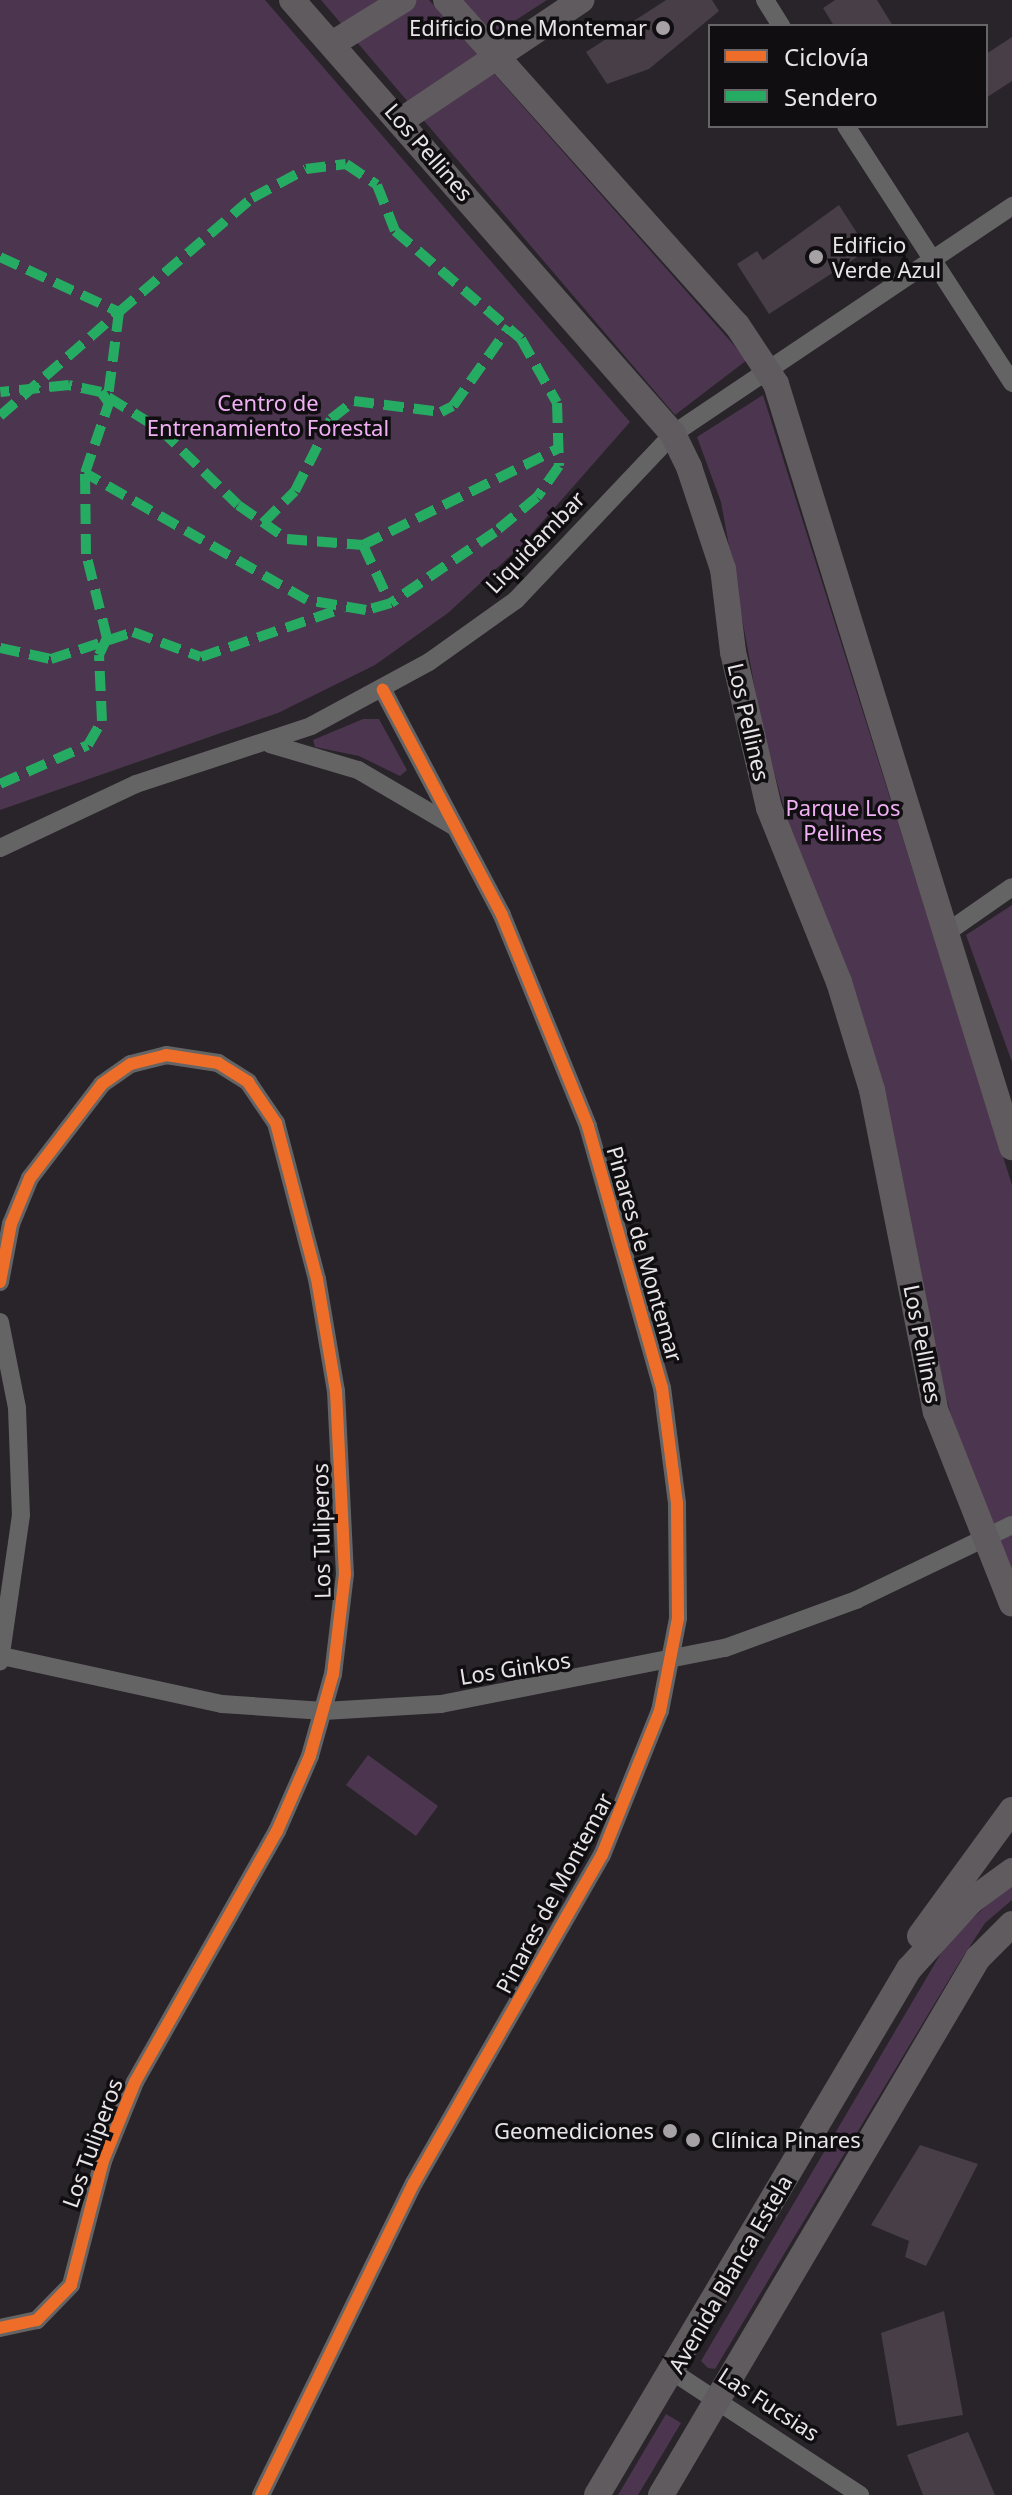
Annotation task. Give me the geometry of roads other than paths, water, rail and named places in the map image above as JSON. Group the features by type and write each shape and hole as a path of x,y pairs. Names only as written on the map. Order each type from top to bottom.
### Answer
{"main road":[{"name":"Los Pellines","path":"292,0 402,120 673,434 723,569 733,652 769,808 839,982 872,1090 936,1412 980,1539 1012,1604"},
{"path":"332,44 403,0"},
{"path":"446,0 767,368 1012,1147"},
{"path":"402,120 581,0"},
{"path":"909,1969 925,1927 1012,1810"},
{"name":"Avenida Blanca Estela","path":"597,2495 673,2372 909,1969 971,1901 1012,1871"},
{"path":"661,2495 978,1958 1012,1924"}],"street":[{"path":"765,0 780,24"},
{"path":"847,128 1012,383"},
{"name":"Liquidambar","path":"0,848 136,784 270,744 383,690 516,600 673,434 931,257 1012,206"},
{"name":"Pinares de Montemar","path":"261,2495 414,2183 602,1855 674,1662 677,1503 650,1332 588,1126 459,829 383,690"},
{"path":"270,744 358,770 459,829"},
{"path":"946,933 1012,887"},
{"name":"Los Tuliperos","path":"0,1282 11,1224 30,1178 76,1111 115,1072 157,1056 202,1057 234,1072 260,1095 288,1162 336,1391 345,1574 324,1711 277,1831 135,2082 103,2161 71,2285 37,2320 0,2328"},
{"path":"0,1322 17,1408 21,1515 1,1658"},
{"name":"Los Ginkos","path":"1,1658 188,1700 324,1711 441,1704 674,1662 813,1618 1012,1525"},
{"name":"Las Fucsias","path":"673,2372 860,2495"},
{"name":"Las Fucsias","path":"838,2479 849,2495"}],"place":[{"name":"Edificio One Montemar","path":"663,28"},
{"name":"Edificio Verde Azul","path":"816,257"},
{"name":"Geomediciones","path":"670,2131"},
{"name":"Clínica Pinares","path":"693,2140"}],"park label":[{"name":"Centro de Entrenamiento Forestal","path":"268,414"},
{"name":"Parque Los Pellines","path":"843,820"}]}
